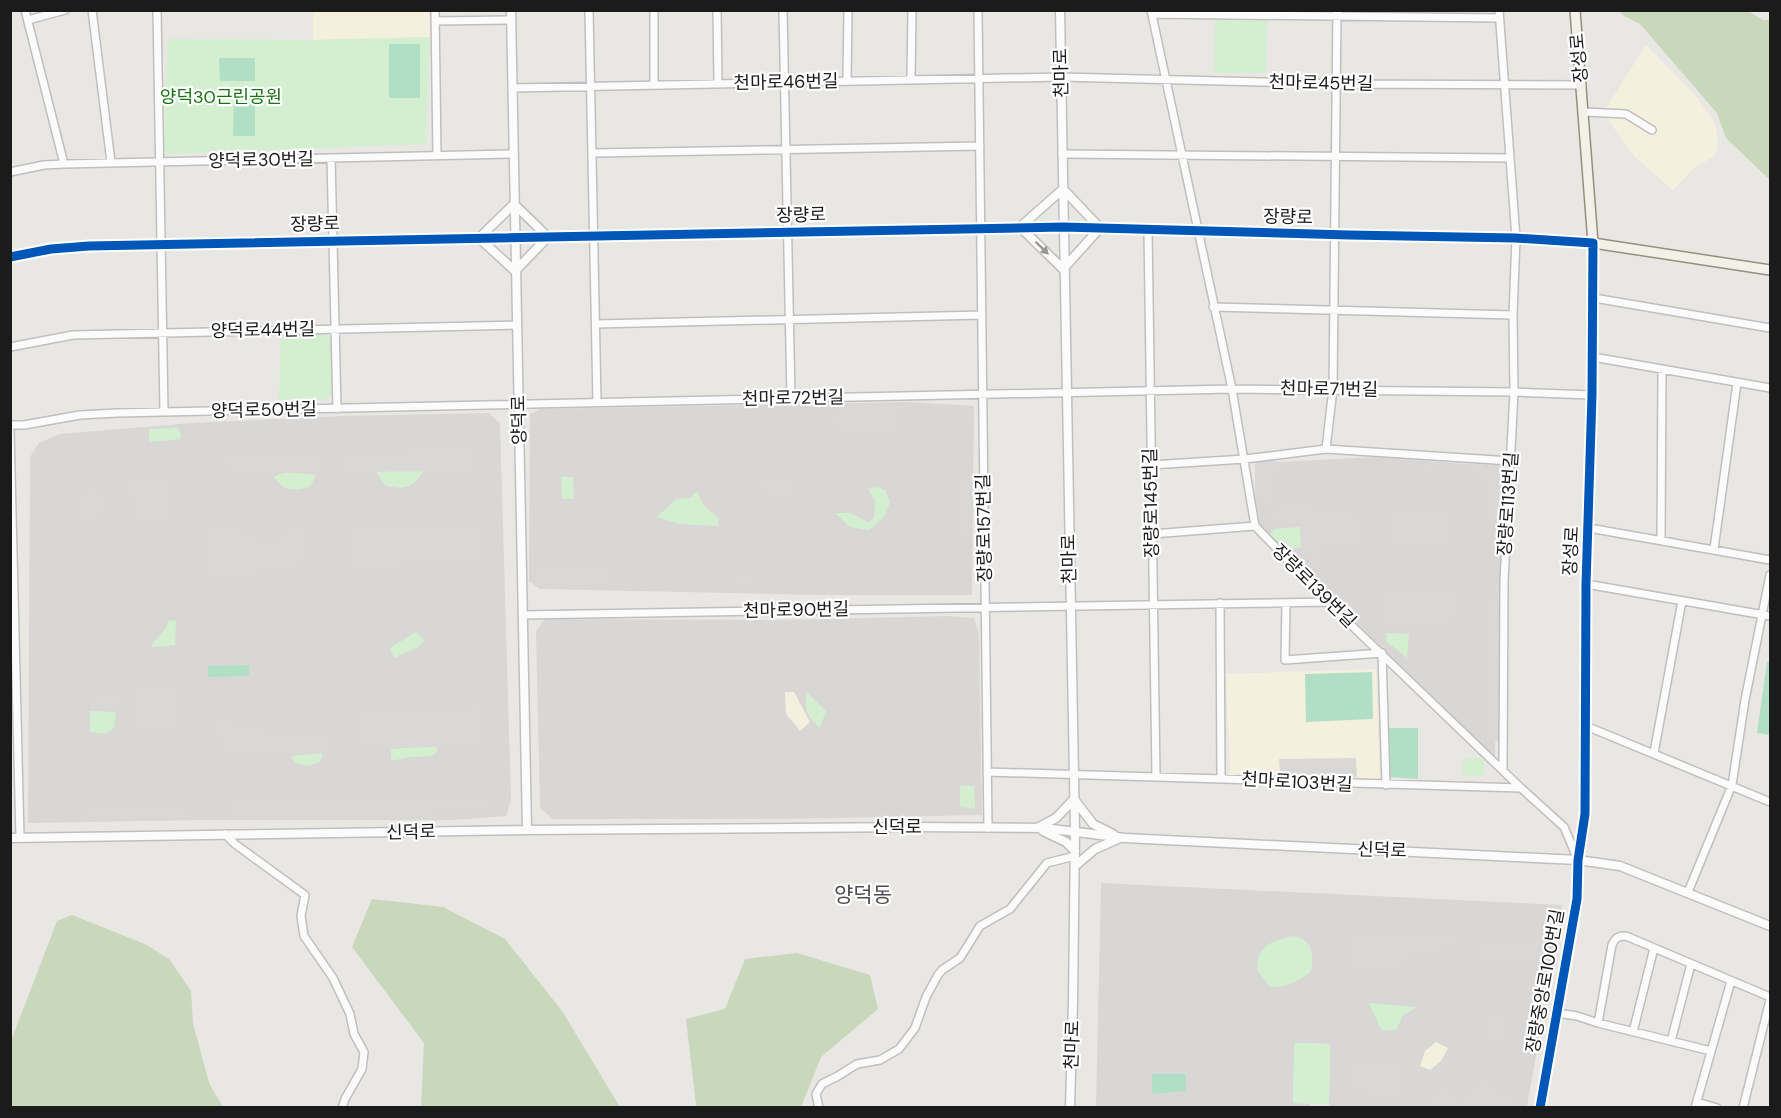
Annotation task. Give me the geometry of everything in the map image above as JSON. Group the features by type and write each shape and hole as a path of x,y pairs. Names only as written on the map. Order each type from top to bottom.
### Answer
{"main road":[{"name":"장성로","path":"1575,10 1593,243"},
{"name":"장량로","path":"1593,243 1770,270"}],"street":[{"path":"26,10 64,164"},
{"path":"28,20 65,10"},
{"path":"92,10 111,162"},
{"path":"157,10 164,412"},
{"path":"435,10 438,155"},
{"name":"양덕로","path":"511,10 527,830"},
{"path":"589,10 597,402"},
{"path":"654,10 654,85"},
{"path":"717,10 718,84"},
{"path":"783,10 790,398"},
{"path":"847,81 848,10"},
{"path":"911,80 912,10"},
{"name":"장량로157번길","path":"978,10 988,828"},
{"name":"천마로","path":"1060,10 1075,832 1070,1107"},
{"path":"1152,534 1255,526 1232,388 1151,12 1499,14"},
{"path":"1326,450 1334,389 1337,14"},
{"name":"장량로113번길","path":"1499,14 1516,238 1513,315 1514,392 1504,581 1503,770"},
{"path":"435,21 511,20"},
{"name":"천마로46번길","path":"512,88 1061,77"},
{"name":"천마로45번길","path":"1061,77 1338,84 1582,85"},
{"path":"1584,112 1626,114 1652,130"},
{"path":"592,153 980,146"},
{"name":"양덕로30번길","path":"10,172 44,165 111,162 513,154"},
{"path":"1062,154 1509,158"},
{"path":"331,158 337,409"},
{"path":"1063,189 1100,228 1063,269 1020,227 1063,189"},
{"path":"514,204 548,237 515,271 479,238 514,204"},
{"name":"장량로","path":"10,257 69,247 162,244 1020,227 1516,238 1593,243"},
{"name":"장량로145번길","path":"1148,230 1156,776"},
{"name":"장성로","path":"1578,860 1585,814 1586,584 1593,357 1593,243"},
{"path":"1594,298 1770,328"},
{"path":"1213,307 1513,315"},
{"path":"596,324 982,315"},
{"name":"양덕로44번길","path":"10,347 73,335 517,325"},
{"path":"1593,357 1770,388"},
{"path":"1661,540 1662,369"},
{"path":"1714,549 1737,384"},
{"name":"천마로71번길","path":"1066,393 1232,388 1592,395"},
{"name":"천마로72번길","path":"519,404 1066,393"},
{"name":"양덕로50번길","path":"10,425 24,425 87,414 519,404"},
{"path":"10,431 19,782 15,838"},
{"path":"1150,465 1245,459 1326,450 1511,461"},
{"name":"장량로139번길","path":"1255,526 1382,653 1564,827 1578,860"},
{"path":"1589,528 1770,560"},
{"path":"1688,892 1732,785 1745,700 1770,575"},
{"path":"1586,584 1770,616"},
{"path":"1654,753 1682,601"},
{"name":"천마로90번길","path":"522,615 1330,602"},
{"path":"1220,603 1221,778"},
{"path":"1286,603 1285,660 1382,653 1386,785"},
{"path":"1587,726 1770,802"},
{"name":"천마로103번길","path":"987,772 1521,788"},
{"path":"10,782 19,782"},
{"path":"1037,828 1056,818 1074,799 1093,824 1121,838"},
{"path":"1037,828 1066,842 1075,858"},
{"name":"신덕로","path":"15,838 527,830 1037,828 1121,838 1578,860 1620,866 1770,926"},
{"path":"225,834 235,844 305,895 301,916 304,936 333,978 350,1014 354,1034 364,1052 362,1069 342,1107"},
{"path":"819,1107 816,1094 822,1084 857,1064 886,1058 905,1042 915,1028 926,997 938,975 960,958 980,926 1010,909 1047,863 1075,858 1121,838"},
{"name":"장량중앙로100번길","path":"1540,1107 1577,899 1578,860"},
{"path":"1598,1023 1612,945 1614,939 1619,936 1626,936 1770,999 1743,1107"},
{"path":"1633,1032 1654,948"},
{"path":"1671,1041 1691,964"},
{"path":"1717,1107 1696,1105 1731,981"},
{"path":"1557,1013 1577,1016 1711,1051"}],"shaded area":[{"path":"313,11 429,11 430,37 313,40"},
{"path":"1646,45 1696,96 1715,123 1718,142 1715,156 1695,167 1673,190 1636,158 1603,113"},
{"path":"908,402 974,406 972,595 818,595 540,589 529,581 530,414 540,409"},
{"path":"841,406 897,407 898,434 834,433 833,416 841,416"},
{"path":"489,413 500,423 511,800 506,816 454,820 28,823 30,457 39,443 59,434 191,423 344,416"},
{"path":"472,447 472,471 341,472 341,452"},
{"path":"326,451 327,471 226,475 225,452"},
{"path":"1374,457 1506,465 1499,594 1495,759 1260,528 1255,490 1258,463"},
{"path":"1276,460 1278,468 1362,463 1362,468 1275,474 1273,504 1255,505 1255,462"},
{"path":"1396,464 1504,468 1502,523 1494,523 1482,512 1483,477 1396,469"},
{"path":"128,477 170,477 172,520 132,522"},
{"path":"955,477 970,477 971,537 954,538"},
{"path":"756,479 793,479 794,503 767,498 756,486"},
{"path":"103,489 103,519 78,519 76,490"},
{"path":"1310,503 1311,508 1365,515 1365,543 1323,545 1327,566 1323,579 1301,551 1300,522 1266,524 1265,518 1270,506"},
{"path":"1392,511 1449,511 1450,542 1445,548 1393,545"},
{"path":"349,525 477,525 487,545 480,559 350,571"},
{"path":"285,526 311,526 301,569 207,580 204,529 245,527 246,536 269,539 284,537"},
{"path":"536,565 611,567 612,581 656,584 655,587 536,584"},
{"path":"731,571 753,573 756,588 728,588"},
{"path":"1449,588 1450,594 1457,593 1455,620 1449,621 1446,626 1382,626 1380,590"},
{"path":"1484,593 1499,594 1500,741 1486,740"},
{"path":"949,616 974,618 979,634 982,815 782,819 553,819 540,808 536,631 545,619 781,620"},
{"path":"1376,669 1380,781 1230,776 1226,674"},
{"path":"135,688 178,688 178,734 137,732"},
{"path":"121,691 122,709 91,708 90,693"},
{"path":"785,692 794,692 810,722 800,731 786,714"},
{"path":"485,705 480,746 356,749 354,710"},
{"path":"229,714 230,724 265,724 266,733 330,733 333,752 220,756 214,715"},
{"path":"1356,758 1357,777 1280,774 1279,759"},
{"path":"227,795 494,795 494,814 227,816"},
{"path":"190,803 190,817 81,818 82,805"},
{"path":"1101,883 1562,905 1527,1107 1329,1107 1330,1044 1295,1043 1293,1103 1310,1104 1310,1107 1096,1108"},
{"path":"1351,930 1456,936 1455,951 1441,950 1440,956 1413,954 1408,966 1399,967 1397,970 1348,969"},
{"path":"1479,938 1537,944 1536,966 1477,959"},
{"path":"1484,1013 1506,1015 1503,1043 1484,1040"},
{"path":"1436,1042 1448,1048 1441,1061 1430,1070 1420,1066 1425,1051"},
{"path":"1348,1063 1403,1065 1404,1097 1348,1093"},
{"path":"1482,1078 1513,1101 1511,1107 1469,1107 1462,1099"},
{"path":"1444,1084 1464,1107 1418,1107"}],"green space":[{"path":"1619,11 1748,11 1763,20 1770,20 1770,180 1726,138 1717,113 1640,24"},
{"path":"1215,20 1267,21 1266,73 1214,73"},
{"name":"양덕30근린공원","path":"430,37 426,144 169,154 164,150 168,39 313,40"},
{"path":"389,44 420,44 420,98 389,98"},
{"path":"219,58 255,58 255,81 220,81"},
{"path":"234,97 255,97 255,136 233,136"},
{"path":"324,333 331,339 332,394 325,400 279,400 281,334"},
{"path":"178,428 181,434 180,439 149,442 149,429"},
{"path":"376,471 424,471 407,487 397,488 385,485"},
{"path":"285,472 316,475 310,487 294,490 285,488 274,477"},
{"path":"561,477 573,477 574,499 562,499"},
{"path":"877,487 885,490 890,501 882,518 869,530 850,527 835,513 850,513 868,522 874,518 875,500 868,489"},
{"path":"697,491 704,506 719,518 718,526 679,524 657,517 676,499 690,498"},
{"path":"1300,527 1302,547 1288,550 1269,535 1274,529"},
{"path":"169,620 176,621 175,645 152,647 166,628"},
{"path":"416,632 425,641 416,648 394,658 390,648"},
{"path":"1387,633 1409,634 1407,658 1386,641"},
{"path":"1767,662 1770,663 1770,735 1757,733"},
{"path":"249,665 249,676 208,677 208,666"},
{"path":"1372,672 1373,719 1306,722 1305,674"},
{"path":"806,692 826,711 820,728 807,712"},
{"path":"90,711 116,712 114,728 106,734 90,732"},
{"path":"1388,728 1418,728 1418,779 1390,777"},
{"path":"437,745 437,752 432,756 391,761 391,749"},
{"path":"323,753 320,762 307,766 295,763 291,756"},
{"path":"1463,758 1480,758 1484,761 1484,776 1463,776"},
{"path":"960,786 974,786 975,809 960,807"},
{"path":"372,899 443,907 505,939 562,1011 620,1107 421,1107 424,1043 352,947"},
{"path":"72,915 147,945 169,959 191,991 193,1023 209,1083 223,1107 11,1107 11,1041 57,921"},
{"path":"1291,936 1308,943 1312,952 1311,971 1292,984 1270,987 1257,970 1262,950 1271,943"},
{"path":"797,953 870,975 878,1009 821,1057 801,1107 694,1107 696,1105 686,1019 725,1009 745,959"},
{"path":"1369,1003 1417,1007 1402,1016 1397,1029 1382,1031"},
{"path":"1294,1043 1330,1044 1329,1104 1293,1103"},
{"path":"1152,1074 1186,1074 1186,1091 1152,1094"}],"cycle path":[{"path":"10,257 51,249 89,246 1063,227 1516,238 1593,243 1592,395 1586,584 1585,814 1578,860 1577,899 1540,1108"}],"district":[{"name":"양덕동","path":"863,895"}]}
